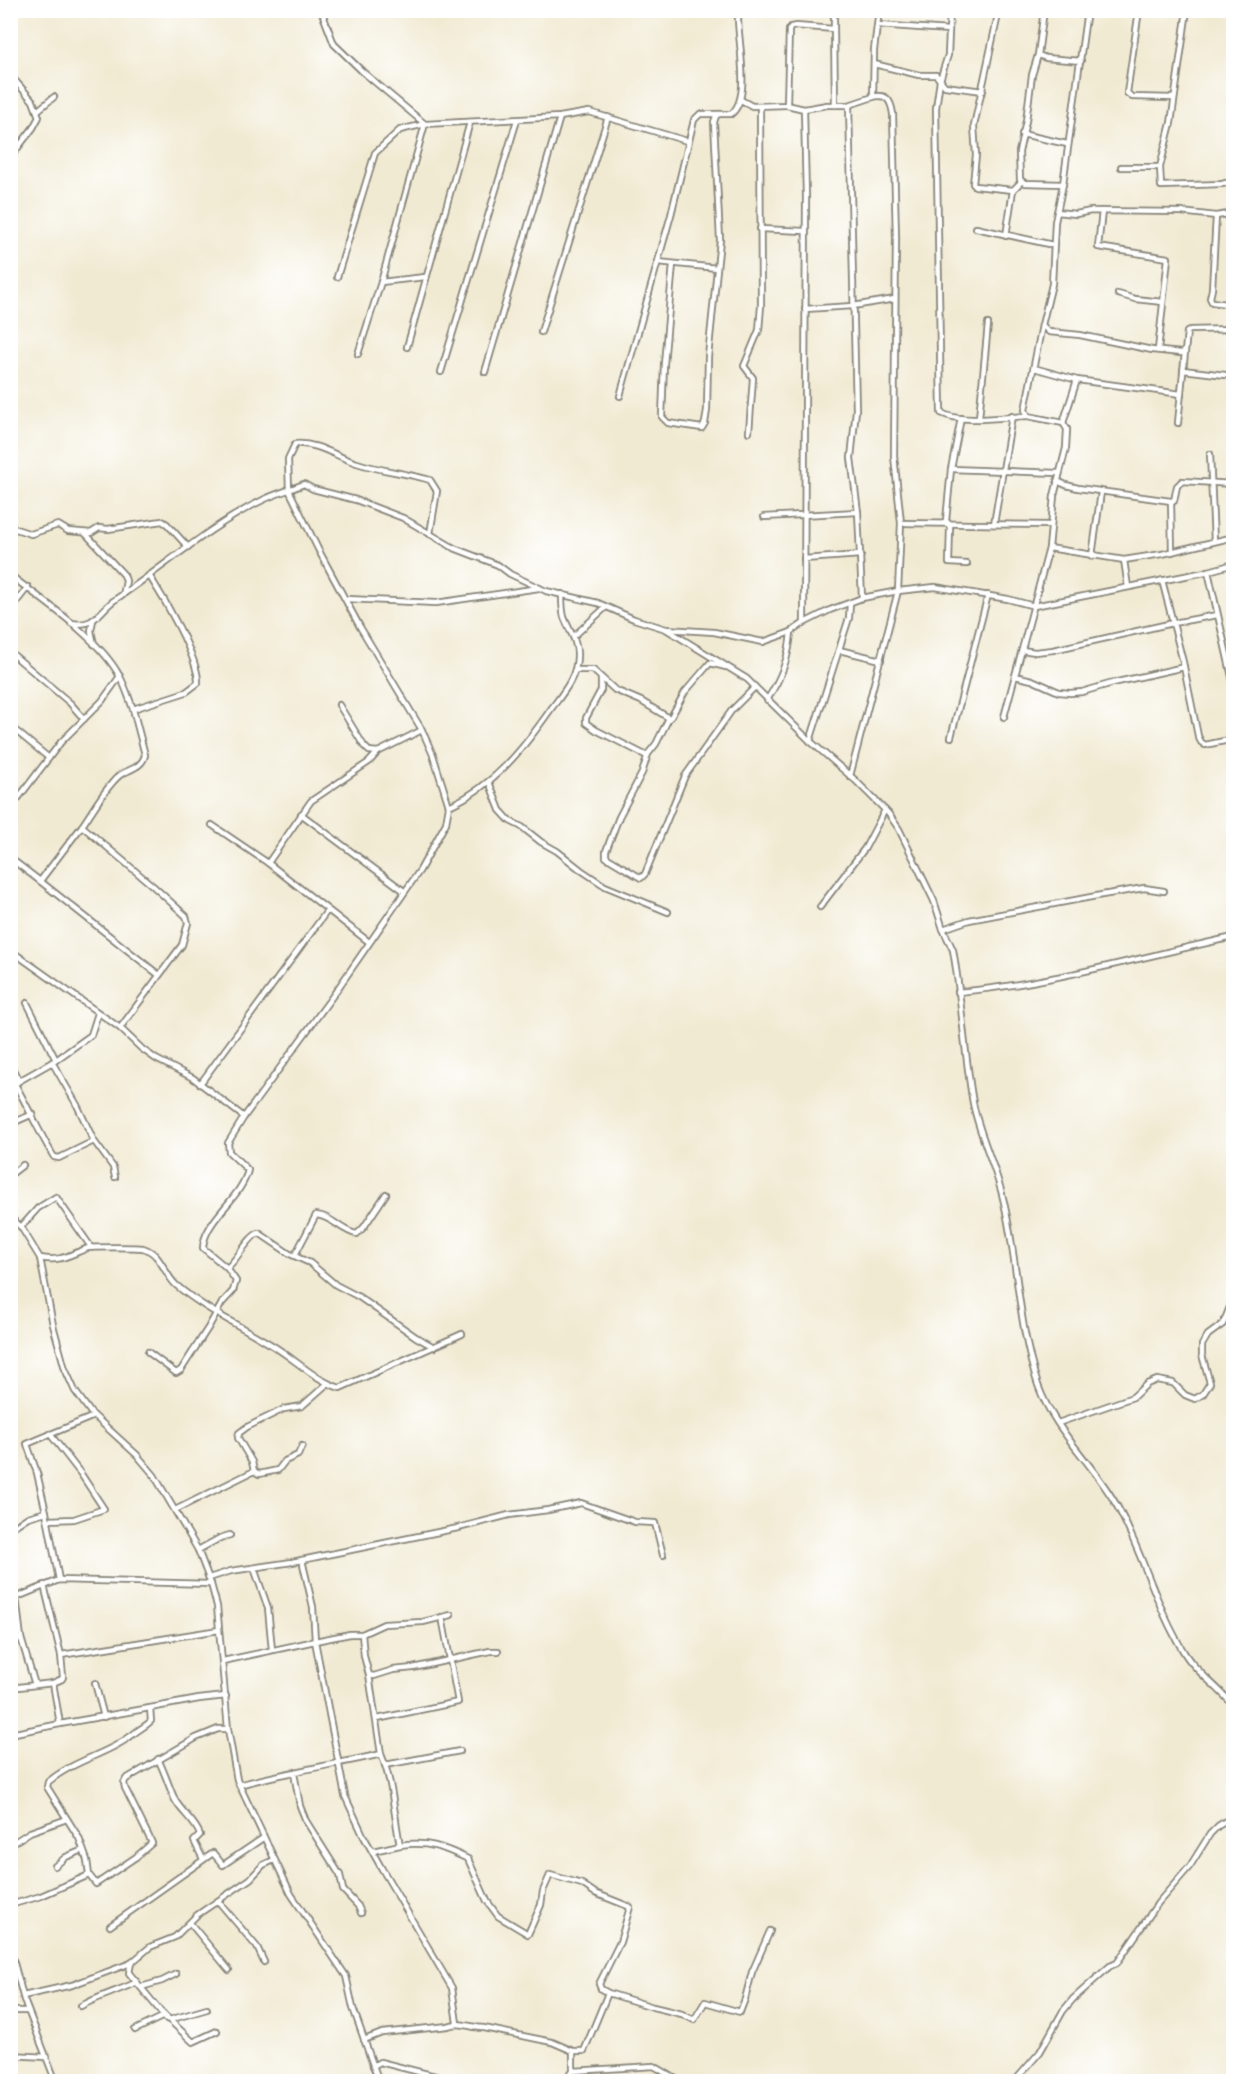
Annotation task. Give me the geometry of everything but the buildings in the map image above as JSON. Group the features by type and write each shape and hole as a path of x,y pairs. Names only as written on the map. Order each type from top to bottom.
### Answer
{"street":[{"path":"620,396 680,181 687,141 696,116 704,113 731,114 741,100 743,82 737,32 738,10"},
{"path":"834,10 835,105"},
{"path":"873,97 874,50 879,10"},
{"path":"950,10 948,55 940,80 936,108 941,412 949,417 961,418 1028,416 1063,423 1067,429 1066,447 1050,525 1049,548 1004,717"},
{"path":"999,10 974,126 976,155 973,184 1013,190"},
{"path":"1021,182 1018,174 1023,134 1044,10"},
{"path":"1028,416 1025,410 1052,284 1057,212 1063,184 1087,10"},
{"path":"1139,10 1127,93 1132,97 1174,98"},
{"path":"1187,10 1171,123 1160,167 1161,186 1222,184 1233,181"},
{"path":"322,11 334,44 424,124"},
{"path":"878,25 949,30"},
{"path":"787,105 789,30 796,26 834,29"},
{"path":"1038,55 1081,62"},
{"path":"874,64 919,75 936,75 945,86 983,91"},
{"path":"10,75 28,93 39,117 10,158"},
{"path":"741,100 752,106 787,105 804,109 849,105 881,95 891,104 893,114 896,238 894,456 901,523 898,591 850,776"},
{"path":"37,111 54,97"},
{"path":"849,105 856,410 851,458 858,512 862,598"},
{"path":"749,432 753,378 744,366 760,326 762,283 760,107"},
{"path":"804,109 806,410 804,623"},
{"path":"337,277 375,153 400,130 424,124 560,117 589,112 687,141"},
{"path":"673,264 664,364 662,417 668,423 702,428 705,426 707,410 707,366 720,219 714,122 719,114"},
{"path":"484,372 560,117"},
{"path":"541,332 608,117"},
{"path":"441,372 517,120"},
{"path":"407,346 470,122"},
{"path":"358,354 381,282 424,124"},
{"path":"1023,134 1067,144"},
{"path":"1121,167 1160,167"},
{"path":"1006,236 1013,190 1021,182 1063,184"},
{"path":"1057,212 1076,214 1091,211 1181,212 1216,216 1233,213"},
{"path":"1102,211 1098,247 1168,258 1158,350"},
{"path":"1216,216 1210,298 1212,302 1233,305"},
{"path":"976,228 1053,245"},
{"path":"760,229 805,231"},
{"path":"658,262 717,268"},
{"path":"381,282 425,277"},
{"path":"1118,294 1135,299 1163,302"},
{"path":"805,309 853,306 895,299"},
{"path":"979,418 988,324"},
{"path":"1042,325 1049,332 1080,335 1158,350 1185,352"},
{"path":"1178,423 1187,332 1190,330 1233,329"},
{"path":"1034,368 1077,380 1181,394"},
{"path":"1183,370 1233,376"},
{"path":"1063,423 1077,380"},
{"path":"994,524 1012,416"},
{"path":"961,418 951,470 946,522 950,527 949,563 967,564"},
{"path":"148,1352 179,1372 235,1286 236,1281 226,1268 202,1248 215,1220 232,1201 247,1175 248,1170 228,1149 228,1143 244,1117 334,994 420,870 446,823 448,806 433,755 422,730 360,627 289,490 288,459 296,444 306,442 358,464 430,480 437,491 430,534"},
{"path":"1210,454 1214,541"},
{"path":"951,470 1059,473"},
{"path":"1058,481 1066,485 1101,492 1171,501 1174,501 1177,486 1182,481 1233,484"},
{"path":"71,623 82,625 93,620 113,601 212,530 262,500 304,484 313,489 357,500 403,518 470,556 498,565 510,574 539,588 606,606 634,619 666,629 714,632 763,642 791,632 830,610 862,598 898,591 935,587 1034,606 1233,564"},
{"path":"1092,556 1101,492"},
{"path":"1171,501 1172,552"},
{"path":"764,518 858,512"},
{"path":"10,527 31,534 58,525 68,531 91,532 99,528 108,529 164,521 188,547"},
{"path":"901,523 1050,525"},
{"path":"85,532 124,575 126,581 123,595"},
{"path":"1049,548 1124,560 1172,552 1233,537"},
{"path":"804,559 861,555"},
{"path":"1124,560 1128,587"},
{"path":"1208,571 1233,686"},
{"path":"10,574 71,623 106,656 120,676 133,709 145,755 144,761 120,775 112,784 40,881"},
{"path":"133,709 186,692 198,684 194,663 172,614 149,575"},
{"path":"1162,580 1184,667 1198,736 1205,745 1233,739"},
{"path":"10,610 28,587"},
{"path":"346,599 436,603 539,588"},
{"path":"448,806 473,794 489,782 529,741 567,688 575,670 578,655 574,636 563,613 562,594"},
{"path":"951,737 988,596"},
{"path":"810,741 849,618 850,604"},
{"path":"574,636 606,606"},
{"path":"1022,650 1035,652 1053,650 1217,615"},
{"path":"93,620 91,631 95,645"},
{"path":"666,629 747,679 885,810 899,829 934,901 953,950 973,1105 1002,1193 1031,1360 1050,1413 1116,1505 1155,1594 1185,1654 1196,1669 1226,1696 1233,1707"},
{"path":"767,700 780,681 790,651 791,632"},
{"path":"839,650 881,660"},
{"path":"10,652 70,703 84,719"},
{"path":"728,667 710,663 685,692 648,756 642,773 619,817 605,854 606,857 641,878 645,874 685,776 732,710 755,687"},
{"path":"1015,676 1032,680 1059,692 1070,693 1184,667"},
{"path":"575,670 589,669 597,673 615,690 641,701 669,718"},
{"path":"10,809 61,742 102,701 120,676"},
{"path":"601,678 601,690 586,718 586,723 648,756"},
{"path":"339,705 364,746 369,751 378,752"},
{"path":"10,726 49,758"},
{"path":"268,863 311,801 369,762 378,752 422,730"},
{"path":"489,782 500,810 510,821 522,827 541,843 557,851 605,886 668,912"},
{"path":"10,796 17,801"},
{"path":"820,907 865,848 885,810"},
{"path":"301,814 404,891"},
{"path":"212,825 268,863 369,942"},
{"path":"82,826 153,885 186,916 188,923 182,945 120,1028"},
{"path":"10,858 159,975"},
{"path":"943,929 969,920 1102,895 1144,888 1164,891"},
{"path":"200,1084 327,911"},
{"path":"958,992 1054,976 1233,937"},
{"path":"10,950 120,1028 156,1059 175,1067 244,1117"},
{"path":"27,1003 94,1140 113,1167 115,1177"},
{"path":"94,1140 59,1158 54,1157 15,1084 54,1061 91,1035 98,1012"},
{"path":"12,1068 19,1081"},
{"path":"10,1124 33,1114"},
{"path":"10,1175 23,1165"},
{"path":"295,1255 316,1215 323,1215 349,1232 357,1234 386,1194"},
{"path":"10,1229 19,1226 38,1208 56,1197 91,1247"},
{"path":"10,1217 19,1226 40,1258 53,1325 65,1369 75,1391 94,1416 146,1465 198,1550 217,1606 228,1729 239,1785 291,1894 346,1976 353,2008 379,2082"},
{"path":"226,1268 236,1261 256,1233 316,1268 336,1285 359,1297 434,1347"},
{"path":"40,1258 54,1260 72,1256 91,1247 145,1248 156,1256 177,1286 271,1344 327,1384 340,1389 462,1334"},
{"path":"1058,1423 1132,1397 1147,1384 1157,1380 1173,1383 1185,1395 1195,1399 1203,1394 1210,1383 1202,1355 1202,1345 1208,1335 1223,1324 1233,1296"},
{"path":"302,1446 298,1455 285,1461 278,1470 259,1474 254,1471 252,1462 238,1438 239,1433 247,1427 284,1409 302,1406 327,1384"},
{"path":"58,1580 48,1520 37,1473 27,1444 94,1416"},
{"path":"48,1520 74,1518 104,1509 50,1434"},
{"path":"175,1510 254,1471"},
{"path":"35,1685 21,1638 13,1599 58,1580 210,1581 231,1571 302,1560 458,1528 509,1515 581,1503 635,1522 655,1523 663,1555"},
{"path":"10,1529 28,1517 46,1512"},
{"path":"198,1550 230,1535"},
{"path":"302,1560 313,1607 315,1641 345,1796 363,1834 452,1988 456,2023"},
{"path":"254,1568 268,1608 272,1650"},
{"path":"10,1688 53,1683 63,1678 61,1655 44,1585"},
{"path":"223,1661 350,1634 362,1634 384,1624 423,1622 451,1616"},
{"path":"377,1719 458,1702 442,1617"},
{"path":"61,1655 219,1630"},
{"path":"362,1634 381,1754 400,1845"},
{"path":"10,1641 21,1638"},
{"path":"369,1675 374,1676 393,1670 498,1651"},
{"path":"53,1683 60,1724"},
{"path":"95,1683 104,1717"},
{"path":"10,1734 226,1696"},
{"path":"150,1708 151,1721 145,1727 106,1751 71,1766 48,1782 47,1787 80,1838 89,1875 96,1884 152,1844 124,1783 134,1773 202,1736 218,1729 228,1729"},
{"path":"385,1765 460,1751"},
{"path":"239,1785 381,1754"},
{"path":"158,1760 176,1801 198,1829 200,1835 194,1841 203,1859"},
{"path":"294,1773 300,1806 306,1821 340,1875 342,1890 358,1906 361,1913"},
{"path":"1014,2082 1040,2052 1068,2005 1097,1976 1117,1963 1158,1903 1190,1866 1210,1834 1233,1816"},
{"path":"13,1843 30,1833 67,1819"},
{"path":"110,1926 213,1853 223,1864 263,1838"},
{"path":"373,1851 419,1842 443,1846 468,1859 487,1901 498,1916 528,1934 542,1905 543,1891 550,1875 582,1884 595,1893 630,1907 620,1942 599,1984 601,1989 653,2007 682,2014 694,2020 705,2002 740,2012 752,1972 770,1931"},
{"path":"55,1866 66,1857 83,1850"},
{"path":"23,1996 72,1984 131,1963 150,1947 175,1937 197,1915 274,1860"},
{"path":"10,1905 41,1896 89,1875"},
{"path":"218,1901 257,1947 264,1962"},
{"path":"190,1923 229,1970"},
{"path":"10,1948 28,2011 56,2082"},
{"path":"131,1963 129,1973 169,2020 193,2043 217,2031"},
{"path":"141,1987 176,1974"},
{"path":"81,2006 99,1996 113,1993 136,1982"},
{"path":"364,2040 382,2033 448,2026 456,2023 552,2042 573,2051 584,2051 608,1993"},
{"path":"135,2030 162,2017 169,2020 207,2009"},
{"path":"10,2011 28,2011"},
{"path":"573,2051 573,2072"},
{"path":"10,2055 47,2057"},
{"path":"373,2066 380,2062 459,2082"},
{"path":"561,2082 573,2072 654,2066 681,2082"}]}
